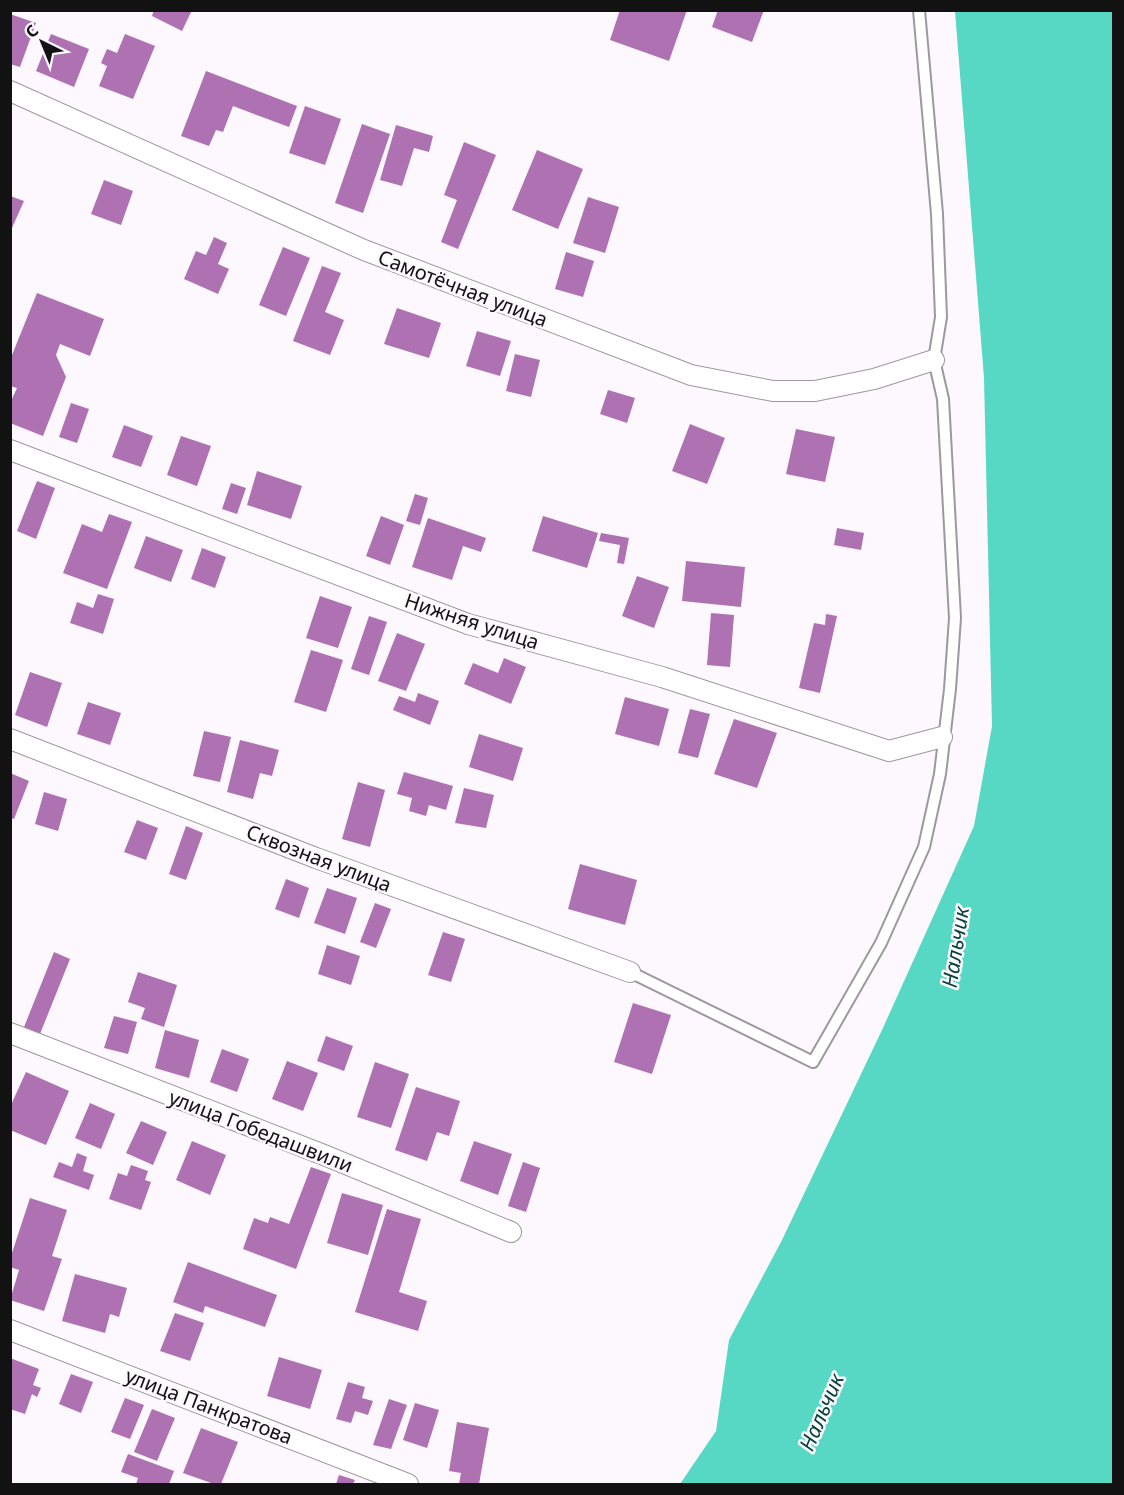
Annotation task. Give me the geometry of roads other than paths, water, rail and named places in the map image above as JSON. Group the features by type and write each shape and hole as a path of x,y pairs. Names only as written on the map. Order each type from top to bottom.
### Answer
{"street":[{"name":"Самотёчная улица","path":"10,91 364,250 691,375 774,391 815,391 874,379 934,360"},
{"name":"Нижняя улица","path":"10,450 468,624 662,677 889,752 942,738"},
{"name":"Сквозная улица","path":"10,739 316,858 630,972"},
{"name":"улица Гобедашвили","path":"10,1033 324,1155 511,1232"},
{"name":"улица Панкратова","path":"10,1330 408,1485"}],"lane":[{"path":"630,972 813,1062 881,943 924,847 940,774 942,738 950,690 955,618 943,399 934,360 940,316 937,214 919,10"}],"water":[{"name":"Нальчик","path":"955,11 1113,11 1113,1484 680,1484 716,1431 729,1340 782,1240 882,1030 974,826 992,726 984,378"}]}
